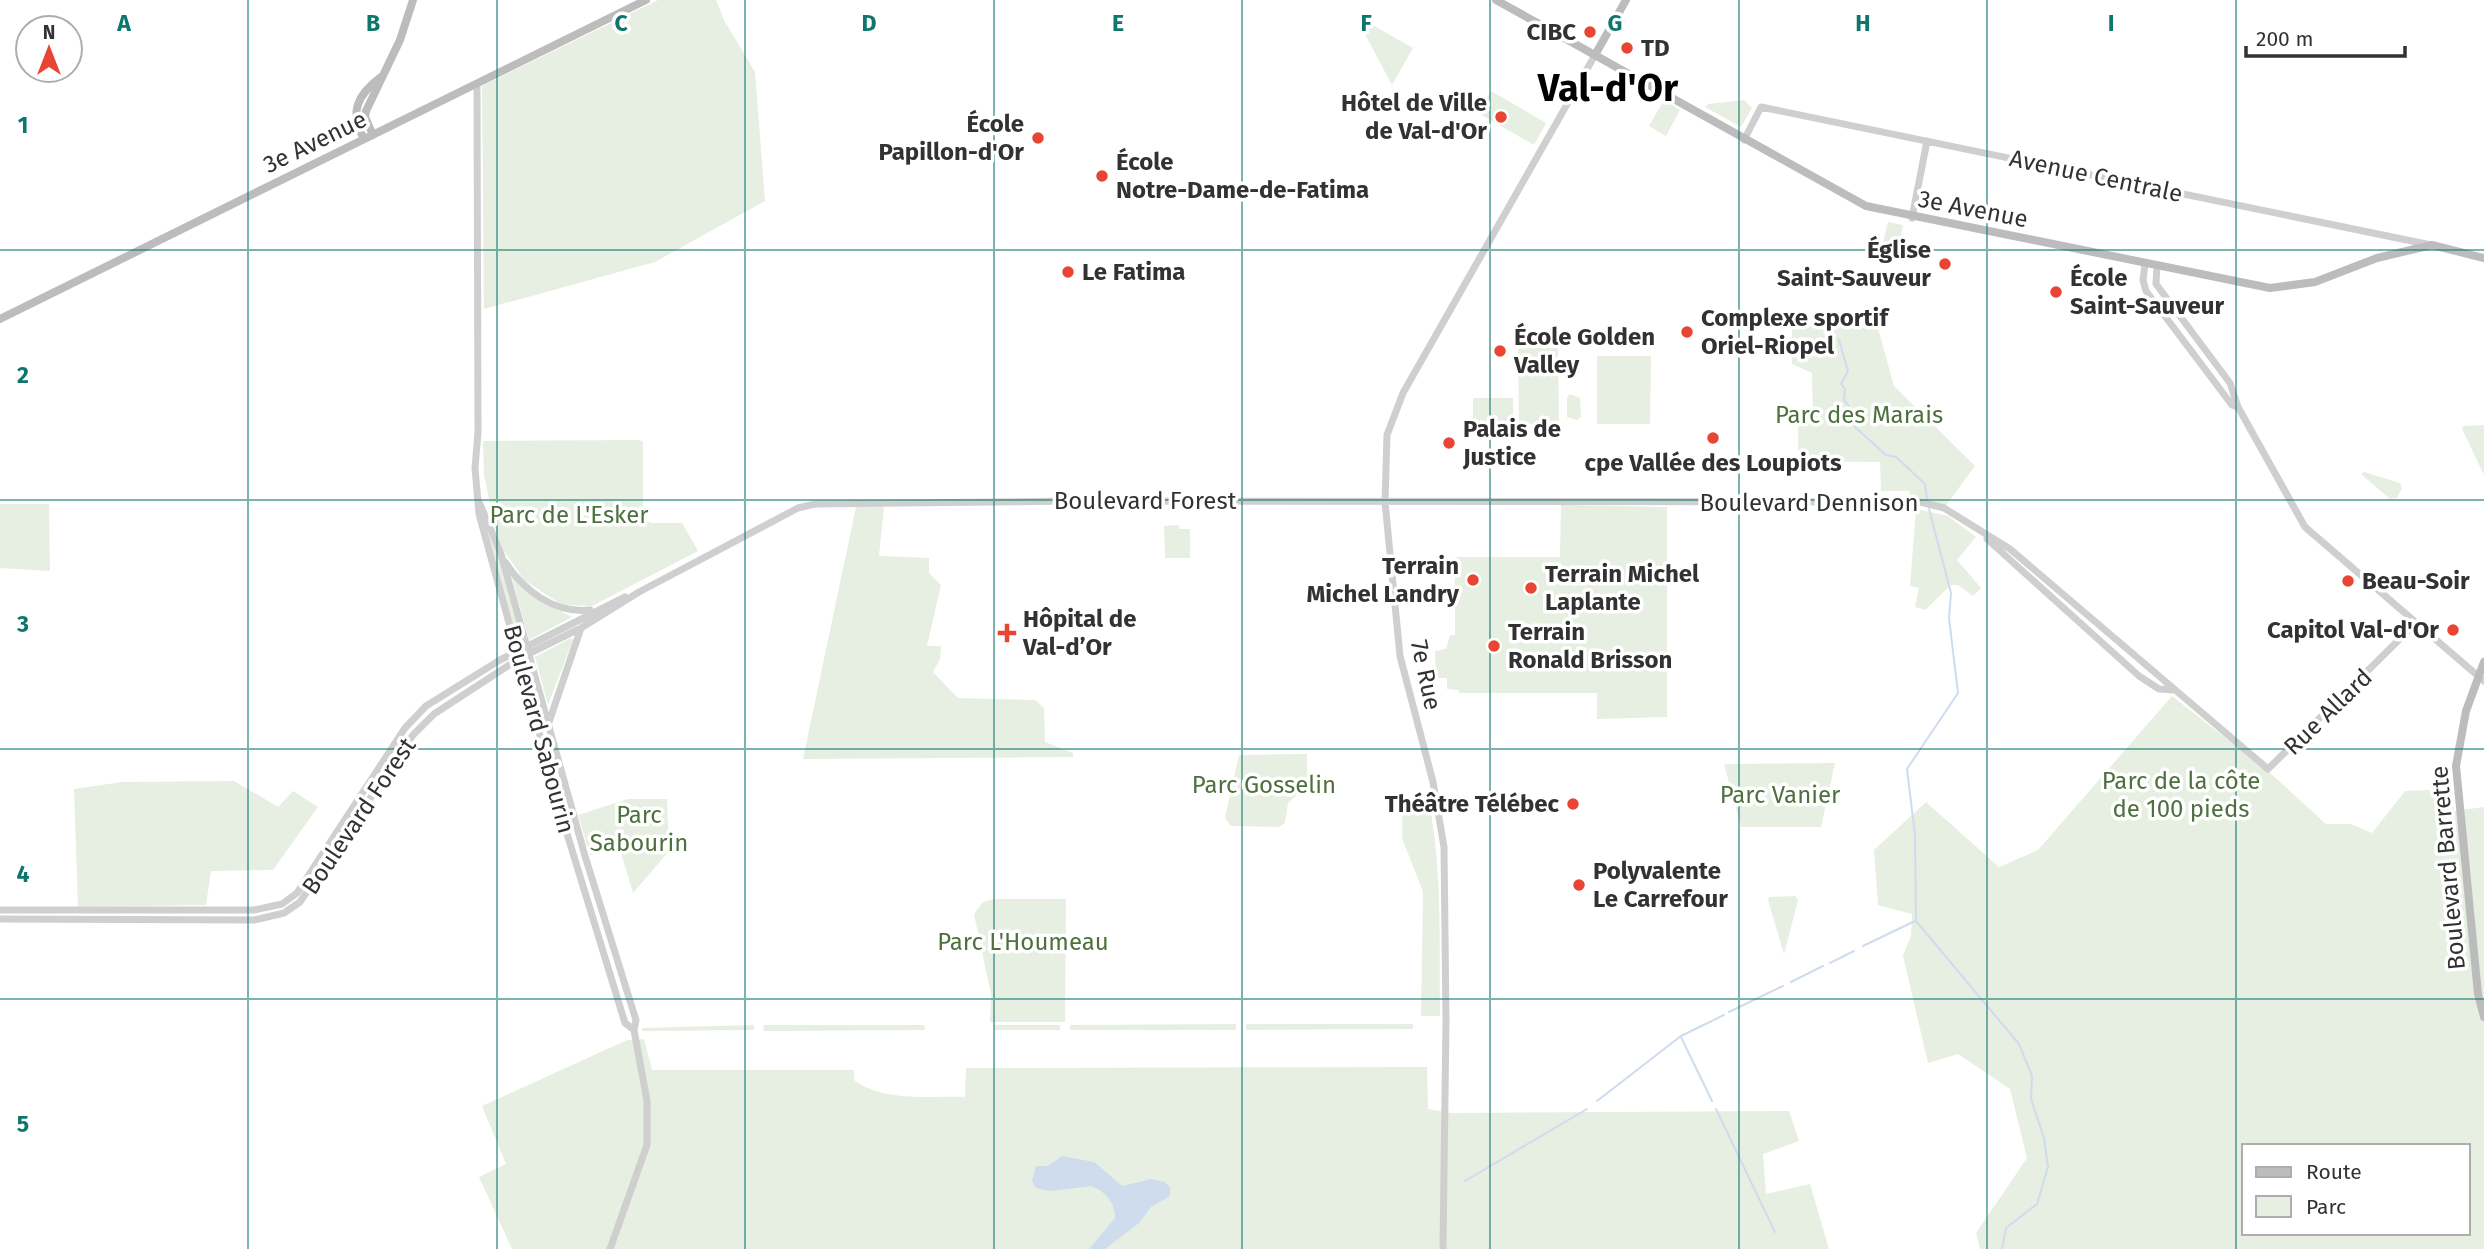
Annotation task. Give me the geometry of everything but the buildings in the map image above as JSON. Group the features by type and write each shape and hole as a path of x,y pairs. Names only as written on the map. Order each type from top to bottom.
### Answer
{"main road":[{"path":"373,135 365,117 408,18 413,0"},
{"name":"3e Avenue","path":"0,319 646,0"},
{"name":"3e Avenue","path":"1496,0 1858,203 1912,218 2279,288 2315,282 2377,258 2432,245 2484,258"},
{"name":"7e Rue","path":"1595,55 1626,0"},
{"path":"364,139 356,122 356,108 371,85 381,77"},
{"name":"Boulevard Barrette","path":"2484,662 2458,753 2456,779 2478,994 2484,1017"}],"street":[{"name":"7e Rue","path":"1443,1249 1446,1020 1444,847 1433,782 1400,656 1385,502 1384,456 1396,407 1595,55"},
{"name":"Boulevard Sabourin","path":"477,84 478,432 475,468 483,533 548,723 585,856 636,1020 634,1030 647,1101 647,1145 610,1249"},
{"name":"Avenue Centrale","path":"1744,140 1761,107 2432,245"},
{"path":"1912,218 1927,141"},
{"path":"2146,264 2143,280 2146,291 2232,405 2238,407"},
{"path":"2157,266 2156,284 2230,383 2238,407 2305,527 2481,678"},
{"name":"Boulevard Forest","path":"0,911 254,910 282,904 297,893 306,881 404,729 426,706 458,684 523,652 581,628 639,592 798,508 815,504 1072,500 1673,502"},
{"name":"Boulevard Dennison","path":"1673,502 1920,502 1944,508 2010,549 2268,769"},
{"name":"Boulevard Sabourin","path":"480,504 500,554 568,837 625,1023 634,1030"},
{"name":"Boulevard Dennison","path":"1979,531 2003,557 2139,676 2159,689 2174,690"},
{"path":"500,554 527,588 555,607 571,612 594,610"},
{"name":"Boulevard Forest","path":"0,919 254,920 284,913 300,902 314,887 352,823 413,735 434,714 523,652 594,610 639,592"},
{"name":"Rue Allard","path":"2268,769 2416,623"},
{"path":"548,723 581,628"}],"green space":[{"path":"658,0 716,0 724,20 755,72 765,201 655,262 484,309 482,86"},
{"path":"1362,19 1413,48 1392,85 1359,23"},
{"path":"1491,91 1546,123 1534,145 1478,113"},
{"path":"1664,100 1680,110 1666,136 1649,126"},
{"path":"1744,100 1752,108 1741,127 1705,107 1708,104"},
{"path":"1888,222 1903,225 1898,249 1882,246"},
{"name":"Parc des Marais","path":"1876,321 1894,386 1975,466 1944,508 1911,502 1909,491 1881,491 1880,462 1798,461 1798,423 1813,422 1812,373 1792,364 1792,327"},
{"path":"1518,348 1558,348 1559,424 1519,424"},
{"path":"1597,356 1651,356 1650,424 1597,424"},
{"path":"1570,394 1580,398 1581,417 1577,420 1567,417 1567,398"},
{"path":"1473,398 1513,398 1513,424 1473,424"},
{"path":"2484,425 2484,475 2462,429 2464,426"},
{"name":"Parc de L'Esker","path":"483,441 643,442 643,517 650,523 682,523 698,551 592,606 562,605 524,580 498,542 484,475"},
{"path":"2364,472 2400,483 2402,488 2397,498 2390,499 2361,474"},
{"path":"0,504 49,504 50,571 0,568"},
{"path":"1561,505 1667,507 1667,717 1597,719 1597,693 1459,693 1459,690 1447,689 1447,678 1436,678 1435,651 1446,649 1450,635 1455,635 1455,557 1560,557"},
{"path":"856,507 884,507 879,556 929,558 929,573 941,585 927,646 941,646 940,659 933,672 958,698 1035,700 1044,708 1045,742 1073,753 1073,757 803,759"},
{"path":"1916,509 1948,516 1976,537 1957,560 1981,588 1973,596 1958,585 1951,585 1925,610 1915,607 1919,588 1910,586"},
{"path":"481,512 490,528 523,644 513,628"},
{"path":"1179,525 1179,529 1190,529 1190,558 1165,558 1164,526"},
{"path":"510,571 548,605 572,617 529,640"},
{"path":"571,638 573,640 548,705 535,657"},
{"name":"Parc de la côte de 100 pieds","path":"2172,696 2269,772 2326,824 2351,824 2372,833 2405,791 2450,789 2454,811 2484,807 2484,1249 1980,1249 1976,1233 2027,1158 2010,1089 1958,1054 1928,1063 1903,956 1911,936 1912,914 1878,905 1874,850 1926,802 1999,867 2038,850"},
{"name":"Parc Gosselin","path":"1307,754 1307,786 1288,803 1285,823 1279,827 1231,826 1225,818 1239,755"},
{"name":"Parc Vanier","path":"1835,763 1821,827 1741,827 1724,764"},
{"path":"234,781 278,807 293,791 318,807 273,870 211,871 206,905 78,907 74,789 122,782"},
{"path":"1424,794 1428,797 1433,824 1438,879 1440,1016 1421,1016 1423,892 1402,838 1403,797"},
{"name":"Parc Sabourin","path":"628,799 667,799 669,851 633,893 620,850 590,855 578,815"},
{"path":"1795,896 1798,900 1784,954 1768,900 1769,897"},
{"name":"Parc L'Houmeau","path":"994,899 1066,899 1065,1022 990,1022 991,994 974,914 983,902"},
{"path":"1236,1024 1236,1030 1070,1030 1070,1025"},
{"path":"1246,1024 1413,1024 1413,1029 1246,1030"},
{"path":"754,1025 754,1030 642,1031 642,1028"},
{"path":"763,1025 924,1025 925,1028 764,1031"},
{"path":"994,1025 1060,1025 1060,1030 994,1030"},
{"path":"644,1039 652,1070 854,1070 854,1080 865,1087 892,1095 907,1096 965,1097 966,1068 1427,1067 1428,1109 1451,1113 1789,1111 1799,1141 1763,1154 1766,1194 1810,1184 1829,1249 512,1249 479,1177 506,1164 482,1106 627,1040"}],"water":[{"path":"1062,1156 1094,1162 1122,1186 1151,1179 1165,1182 1170,1188 1170,1196 1151,1207 1139,1223 1105,1249 1089,1249 1115,1218 1114,1207 1108,1198 1091,1186 1051,1191 1036,1188 1032,1181 1036,1166 1048,1166"}],"waterway":[{"path":"1839,340 1848,371 1841,384 1845,389 1844,400 1851,409 1847,415 1856,428 1886,455 1896,457 1925,484 1927,499"},
{"path":"1929,509 1951,593 1949,618 1958,693 1907,769 1915,835 1916,921 2019,1044 2032,1076 2031,1099 2044,1138 2048,1167 2037,1204 2006,1228 2002,1249"},
{"path":"1863,946 1915,921"},
{"path":"1830,963 1854,951"},
{"path":"1791,982 1823,966"},
{"path":"1729,1012 1783,986"},
{"path":"1597,1101 1681,1036 1724,1015"},
{"path":"1681,1037 1712,1101"},
{"path":"1465,1181 1587,1109"},
{"path":"1716,1109 1775,1232"}],"place":[{"name":"CIBC","path":"1590,32"},
{"name":"TD","path":"1627,48"},
{"name":"Hôtel de Ville de Val-d'Or","path":"1501,117"},
{"name":"École Papillon-d'Or","path":"1038,138"},
{"name":"École Notre-Dame-de-Fatima","path":"1102,176"},
{"name":"Église Saint-Sauveur","path":"1945,264"},
{"name":"Le Fatima","path":"1068,272"},
{"name":"École Saint-Sauveur","path":"2056,292"},
{"name":"Complexe sportif Oriel-Riopel","path":"1687,332"},
{"name":"École Golden Valley","path":"1500,351"},
{"name":"cpe Vallée des Loupiots","path":"1713,438"},
{"name":"Palais de Justice","path":"1449,443"},
{"name":"Terrain Michel Landry","path":"1473,580"},
{"name":"Beau-Soir","path":"2348,581"},
{"name":"Terrain Michel Laplante","path":"1531,588"},
{"name":"Capitol Val-d'Or","path":"2453,630"},
{"name":"Hôpital de Val-d’Or","path":"1007,633"},
{"name":"Terrain Ronald Brisson","path":"1494,646"},
{"name":"Théâtre Télébec","path":"1573,804"},
{"name":"Polyvalente Le Carrefour","path":"1579,885"}],"district":[{"name":"Val-d'Or","path":"1608,88"}]}
